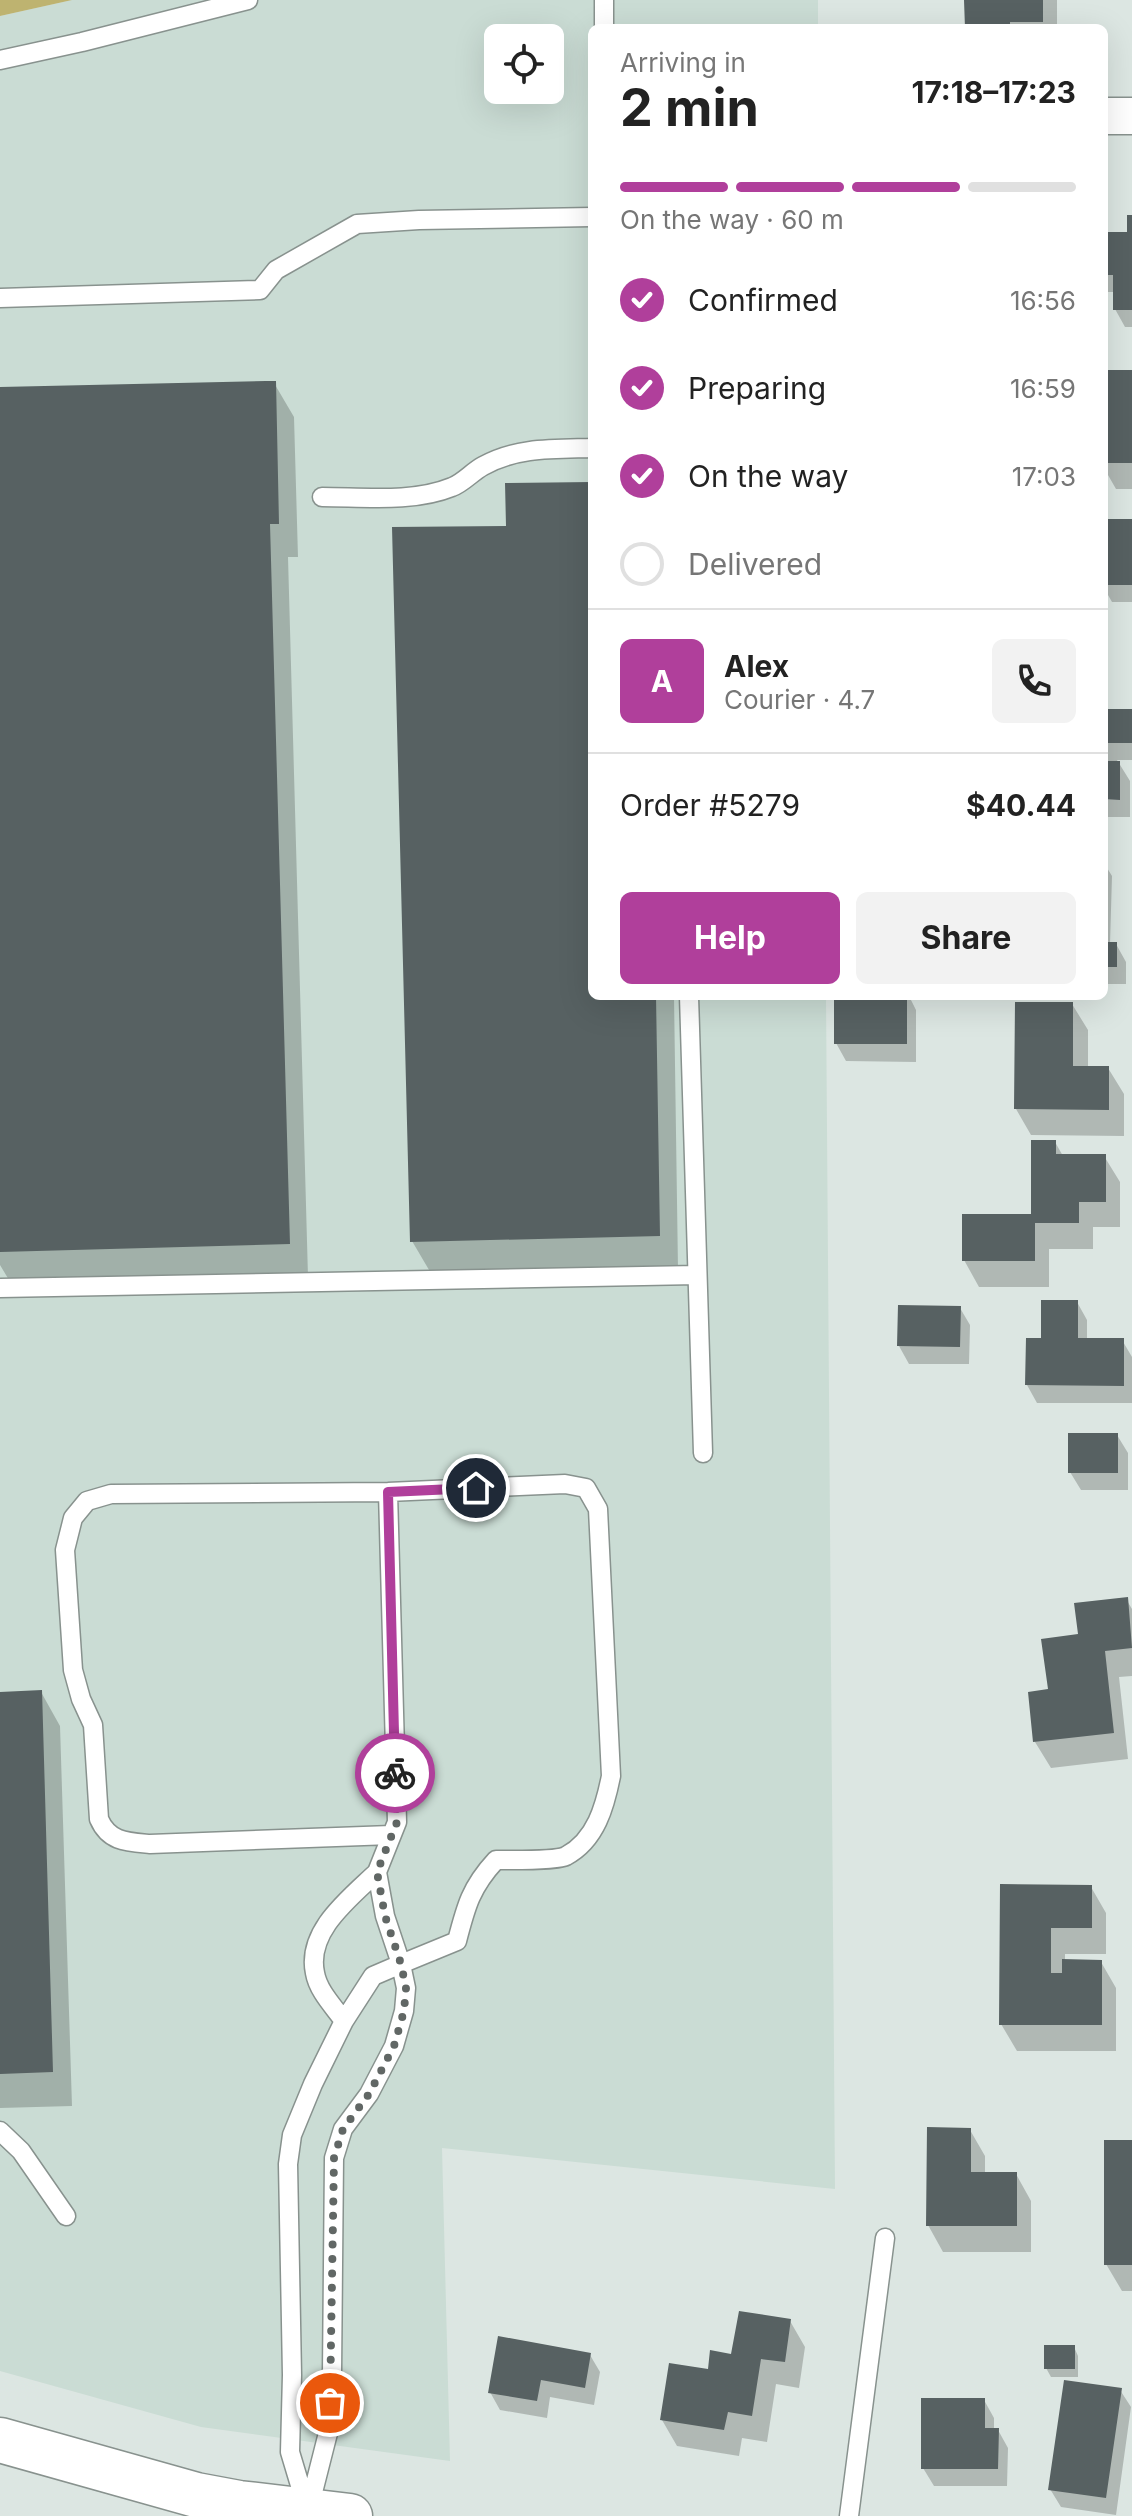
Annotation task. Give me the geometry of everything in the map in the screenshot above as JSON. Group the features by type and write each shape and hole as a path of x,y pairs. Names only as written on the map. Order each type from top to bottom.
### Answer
{"main road":[{"path":"0,2440 196,2495 322,2515"}],"street":[{"path":"1108,116 1132,116"}],"lane":[{"path":"0,60 248,0"},
{"path":"604,0 604,24"},
{"path":"0,298 260,290 276,270 357,224 588,217"},
{"path":"322,497 409,496 453,487 483,466 511,454 542,449 588,448"},
{"path":"689,1000 703,1453"},
{"path":"0,1288 697,1275"},
{"path":"322,2515 290,2452 292,2375 288,2164 292,2135 344,2021 373,1976 457,1941 467,1905 479,1878 496,1860 564,1857 587,1838 605,1810 611,1776 598,1509 586,1488 565,1484 388,1492 111,1494 87,1501 73,1518 65,1550 73,1670 93,1725 99,1819 105,1832 126,1842 150,1844 391,1835"},
{"path":"344,2021 323,1993 314,1973 317,1938 341,1908 377,1872 397,1822 388,1492"},
{"path":"322,2515 332,2373 334,2158 343,2129 369,2094 394,2046 404,2011 406,1988 385,1916 377,1872"},
{"path":"0,2131 21,2151 66,2216"},
{"path":"849,2516 885,2238"}],"shaded area":[{"path":"0,0 72,0 0,16"},
{"path":"72,0 818,0 818,24 588,24 588,1000 826,1000 835,2189 442,2148 450,2461 201,2427 0,2371 0,16"}],"building":[{"path":"964,0 1043,0 1043,22 965,24"},
{"path":"1127,215 1132,215 1132,310 1113,310 1113,275 1108,275 1108,232 1127,232"},
{"path":"1108,370 1132,370 1132,463 1108,463"},
{"path":"276,381 279,524 270,524 290,1244 0,1252 0,387"},
{"path":"588,482 588,1000 656,1000 660,1236 410,1242 392,527 506,526 505,483"},
{"path":"1108,519 1132,519 1132,585 1108,585"},
{"path":"1108,709 1132,709 1132,743 1108,743"},
{"path":"1108,761 1120,761 1120,800 1108,799"},
{"path":"1108,942 1117,942 1117,967 1108,967"},
{"path":"834,1000 907,1000 907,1044 834,1044"},
{"path":"1015,1002 1073,1002 1073,1066 1109,1066 1109,1110 1014,1109"},
{"path":"1031,1140 1056,1140 1056,1154 1106,1154 1106,1202 1079,1202 1079,1223 1035,1223 1035,1261 962,1261 962,1214 1031,1214"},
{"path":"1041,1300 1078,1300 1078,1338 1124,1338 1124,1386 1025,1385 1026,1338 1041,1338"},
{"path":"898,1305 961,1306 960,1347 897,1346"},
{"path":"1068,1433 1118,1433 1118,1473 1068,1473"},
{"path":"1128,1597 1132,1648 1105,1651 1114,1733 1033,1742 1028,1692 1048,1689 1041,1639 1078,1634 1074,1603"},
{"path":"42,1690 53,2072 0,2074 0,1692"},
{"path":"1000,1884 1092,1885 1092,1928 1051,1928 1051,1973 1062,1973 1062,1959 1102,1960 1102,2025 999,2025"},
{"path":"927,2127 971,2128 971,2172 1017,2172 1017,2226 926,2226"},
{"path":"1104,2140 1132,2140 1132,2265 1104,2265"},
{"path":"739,2311 791,2319 785,2362 761,2359 752,2416 728,2412 724,2430 660,2420 669,2363 708,2369 710,2350 731,2354"},
{"path":"498,2336 591,2353 585,2388 541,2380 537,2401 488,2393"},
{"path":"1044,2345 1075,2345 1075,2369 1044,2369"},
{"path":"1064,2380 1122,2388 1106,2498 1048,2490"},
{"path":"921,2398 985,2398 985,2428 999,2428 998,2469 921,2469"}],"way so far":[{"path":"330,2403 334,2158 343,2129 369,2094 394,2046 404,2011 406,1988 385,1916 377,1872 397,1822 395,1773"}],"route":[{"path":"395,1773 388,1492 476,1488"}]}
